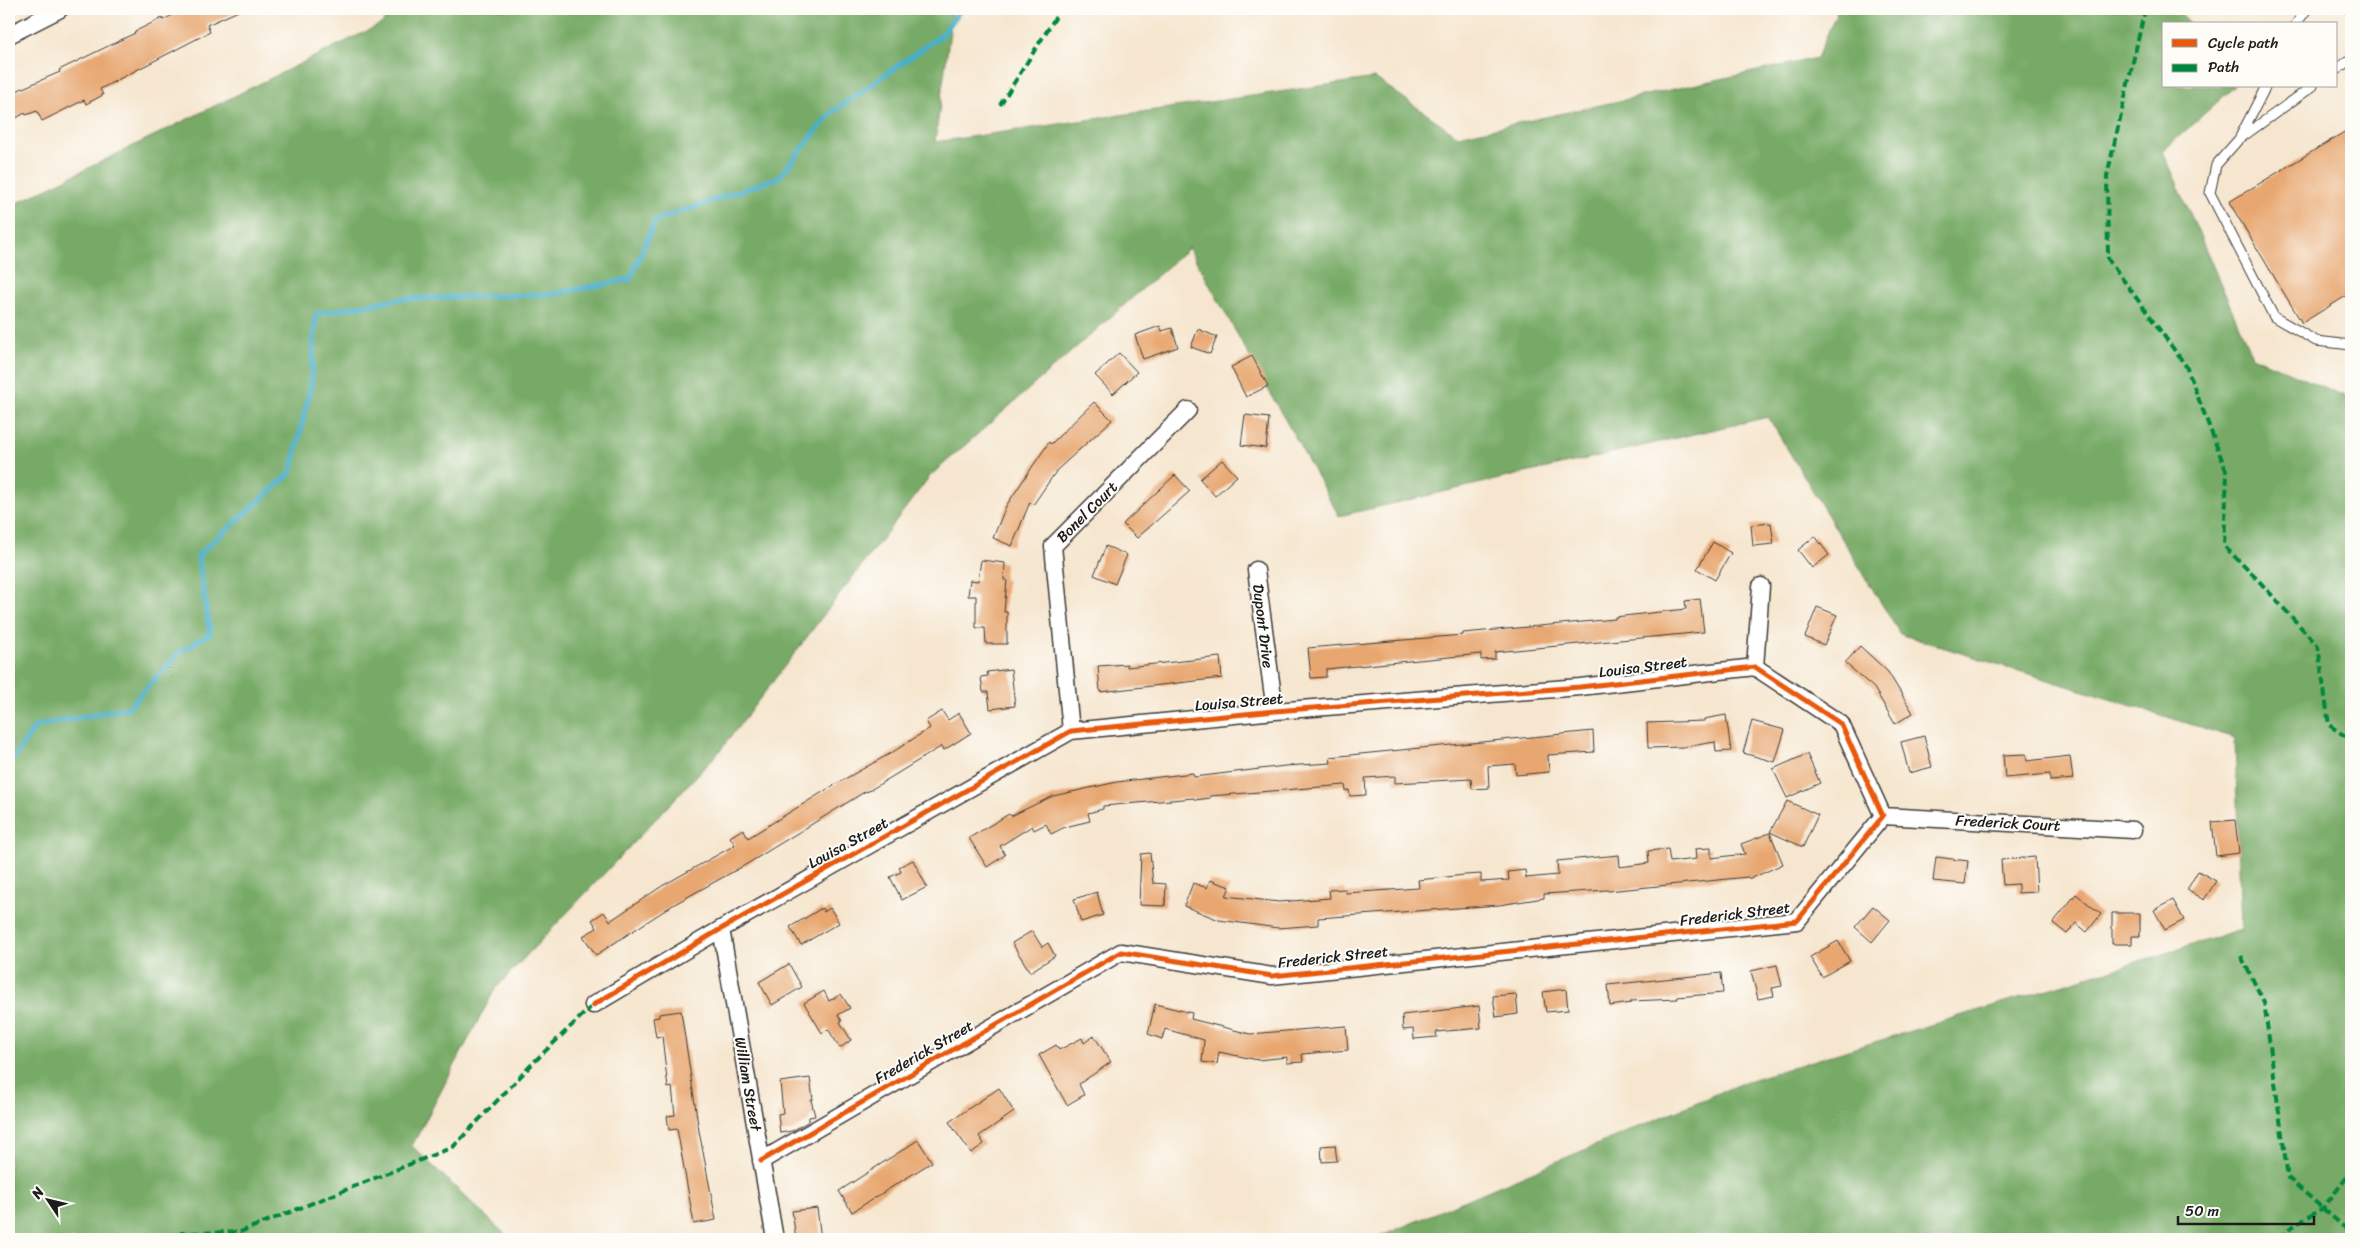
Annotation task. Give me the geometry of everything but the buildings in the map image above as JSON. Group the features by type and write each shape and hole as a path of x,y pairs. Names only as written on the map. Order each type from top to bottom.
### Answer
{"street":[{"path":"9,35 60,9"},
{"name":"Bonel Court","path":"1071,731 1053,546 1188,410"},
{"name":"Dupont Drive","path":"1256,570 1274,711"},
{"path":"1761,586 1755,667 1841,724 1883,816"},
{"name":"Louisa Street","path":"593,1005 721,928 1071,731 1274,711 1580,687 1755,667"},
{"name":"Frederick Court","path":"1883,816 2133,830"},
{"name":"Frederick Street","path":"761,1161 1121,952 1272,976 1797,921 1883,816"},
{"name":"William Street","path":"721,928 775,1239"}],"lane":[{"path":"2297,22 2307,9"},
{"path":"2338,69 2351,59"},
{"path":"2238,140 2265,88"},
{"path":"2310,88 2238,140 2216,165 2210,194 2274,317 2316,341 2351,345"}],"green space":[{"path":"390,9 953,9 935,142 1375,78 1458,136 1817,58 1838,9 2176,9 2188,22 2162,22 2162,88 2233,88 2163,151 2252,356 2351,399 2351,1239 1374,1239 1747,1081 2241,930 2235,738 1900,634 1768,417 1339,516 1189,248 930,476 719,752 495,989 412,1146 510,1239 9,1239 9,207 383,23"}],"waterway":[{"path":"9,765 36,726 128,708 181,651 210,634 198,555 291,473 311,385 316,314 398,299 554,294 630,279 655,221 779,177 831,113 943,34 961,9"}],"marked path":[{"path":"1000,105 1057,15 1056,9"},
{"path":"2145,9 2107,176 2108,259 2186,366 2227,473 2224,546 2318,646 2329,725 2351,740"},
{"path":"2241,956 2264,1002 2288,1178 2351,1233"},
{"path":"170,1239 177,1233 240,1232 453,1147 536,1060 593,1005"},
{"path":"2281,1239 2287,1230 2323,1208 2351,1172"}],"cycle path":[{"path":"593,1005 721,929 1071,731 1275,711 1580,687 1755,667 1841,724 1883,816 1797,921 1272,976 1121,952 761,1161"}]}
